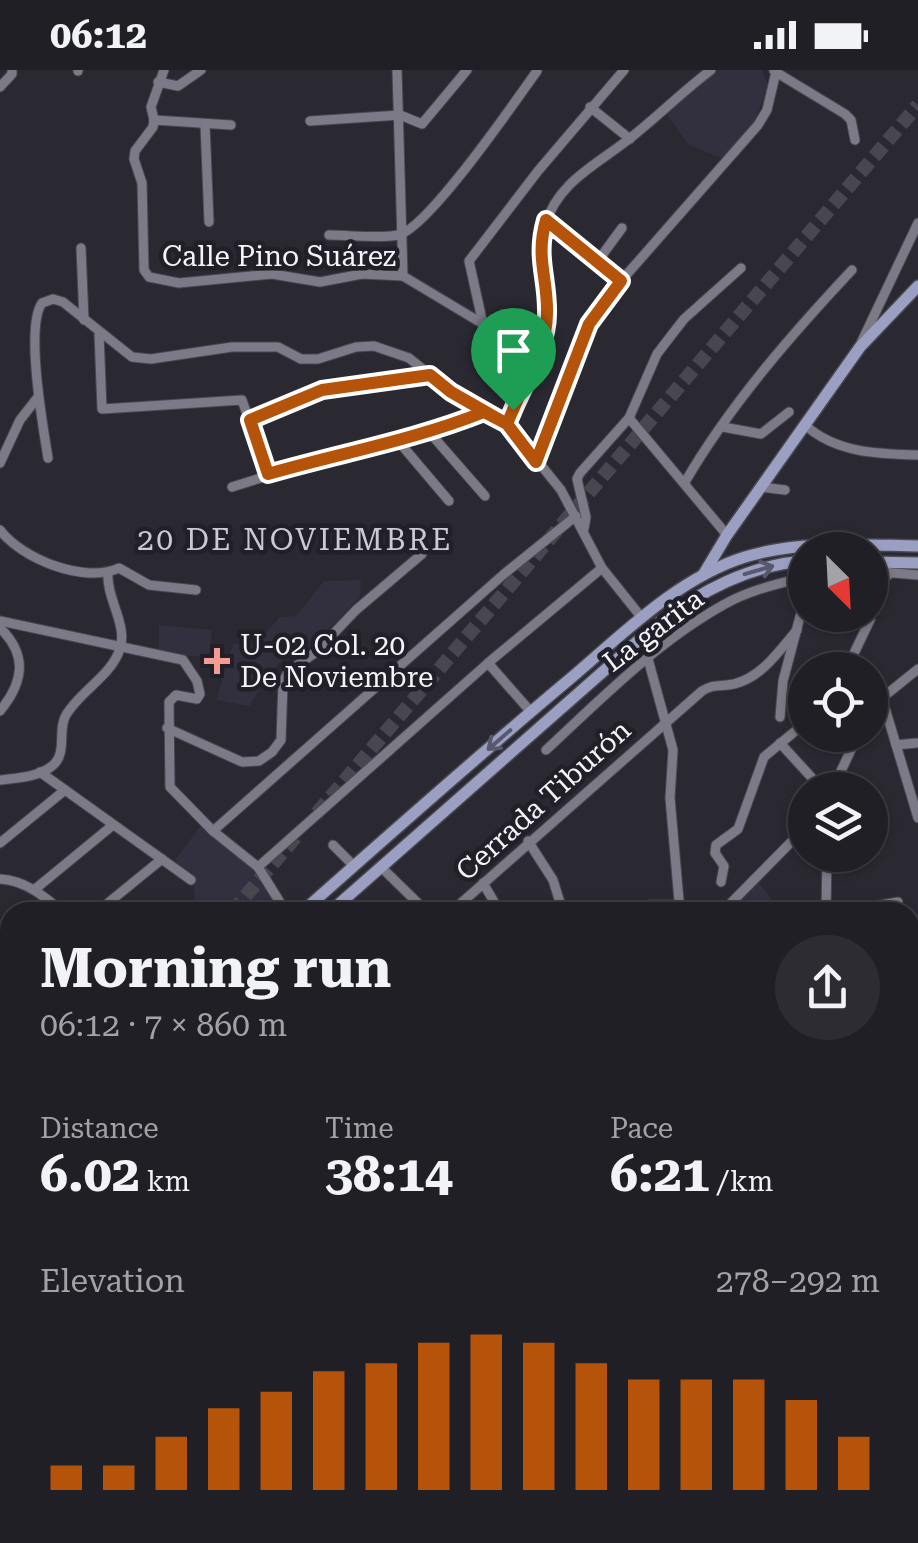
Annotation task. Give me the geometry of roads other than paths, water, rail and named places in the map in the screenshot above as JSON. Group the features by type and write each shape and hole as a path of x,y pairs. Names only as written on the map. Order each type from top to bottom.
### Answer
{"main road":[{"path":"702,578 726,535 860,346 918,286"},
{"path":"726,535 740,558"},
{"path":"313,902 642,618 702,578 740,558 787,547 918,546"},
{"path":"888,562 918,563"},
{"path":"341,902 679,608 728,580 788,564"}],"street":[{"path":"0,87 12,70"},
{"path":"164,70 151,107 154,120 231,125"},
{"path":"158,82 178,86 200,70"},
{"path":"397,70 403,276"},
{"path":"310,122 400,115 422,124 467,70"},
{"path":"483,324 469,262 590,107 624,70"},
{"path":"507,424 545,333 546,295 540,258 546,220 566,187 711,70"},
{"path":"329,235 402,234 420,220 464,170 537,71"},
{"path":"536,462 589,324 621,281 758,125 767,110 774,71 845,114 851,120 855,140"},
{"path":"590,107 630,138"},
{"name":"Calle Pino Suárez","path":"154,120 134,159 142,183 144,270 149,277 178,283 272,274 320,282 374,274 403,276 483,324 511,358 513,410"},
{"path":"206,124 209,222"},
{"path":"546,220 621,281"},
{"path":"860,346 918,223"},
{"path":"597,262 622,228"},
{"path":"82,248 84,320"},
{"path":"584,532 586,517 577,479 630,418 657,354 670,337 684,319 741,268"},
{"path":"685,482 793,334 852,270"},
{"path":"48,458 38,397 35,316 42,302 63,302 132,357 151,359 232,347 278,347 301,360 318,360 374,346 409,358 507,424 561,490 602,568 642,618"},
{"path":"99,334 102,409 242,400 268,474"},
{"path":"250,420 322,390 430,375"},
{"path":"0,463 20,420 38,397"},
{"path":"232,487 344,452 430,433 484,412"},
{"path":"723,426 761,434 789,412"},
{"path":"630,418 726,535"},
{"path":"805,426 826,442 846,448 918,455"},
{"path":"430,433 485,496"},
{"path":"399,442 449,501"},
{"path":"761,487 784,490"},
{"path":"213,831 504,574 576,516"},
{"path":"0,530 36,560 81,571 108,573 120,568 149,586 196,590"},
{"path":"167,728 242,762 259,760 272,752 281,740 283,682 288,672 316,652 356,610 422,554"},
{"path":"258,867 488,663 602,568"},
{"path":"0,780 52,766 59,757 66,715 110,666 121,647 108,573"},
{"path":"855,652 870,620 876,588 890,573 918,574"},
{"name":"La garita","path":"546,750 648,659 728,602 788,583"},
{"path":"0,625 183,660 200,694 196,700 171,696 167,728 170,787 213,831 258,867 280,902"},
{"path":"0,625 20,656 15,684 0,711"},
{"name":"Cerrada Tiburón","path":"462,902 666,722 712,685 732,685 762,671 795,632"},
{"path":"780,717 783,682 796,632"},
{"path":"648,659 673,750 670,798 679,902"},
{"path":"488,663 531,712"},
{"path":"888,694 917,672"},
{"path":"888,718 915,796 918,818"},
{"path":"721,882 724,866 715,854 716,844 738,829 759,766 788,737"},
{"path":"780,743 807,772"},
{"path":"896,745 916,743"},
{"path":"40,772 191,880"},
{"path":"0,843 65,790"},
{"path":"34,890 113,825"},
{"path":"528,842 553,880 560,902"},
{"path":"333,845 354,866"},
{"path":"732,902 788,845"},
{"path":"109,902 162,859"},
{"path":"381,867 417,902"},
{"path":"826,902 827,872"},
{"path":"0,879 34,890 47,902"},
{"path":"482,884 494,902"}],"tunnel":[{"path":"317,813 918,105"},
{"path":"240,902 299,833"}],"place":[{"name":"U-02 Col. 20 De Noviembre","path":"217,661"}],"district":[{"name":"20 DE NOVIEMBRE","path":"295,540"}]}
